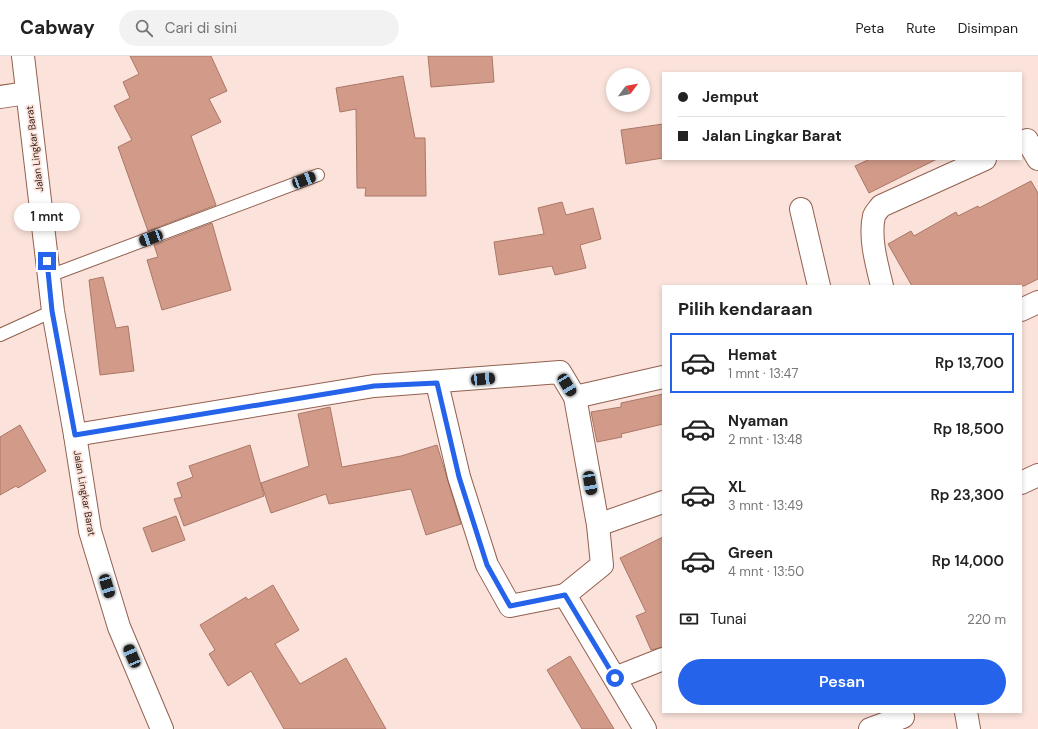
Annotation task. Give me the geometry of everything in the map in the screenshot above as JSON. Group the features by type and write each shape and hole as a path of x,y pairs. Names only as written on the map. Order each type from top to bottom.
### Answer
{"main road":[{"name":"Jalan Lingkar Barat","path":"23,56 52,311 75,435 90,531 119,627 162,729"},
{"path":"0,97 27,93"},
{"path":"1029,140 1038,159"},
{"path":"882,285 875,257 873,233 874,215 881,206 984,160"},
{"path":"801,209 819,285"},
{"path":"1022,310 1038,302"},
{"path":"75,435 374,386 437,383 560,372 575,397 598,525 602,565 565,595 510,606 487,565 459,477 437,383"},
{"path":"575,397 662,377"},
{"path":"1022,483 1038,475"},
{"path":"598,525 662,502"},
{"path":"565,595 645,729"},
{"path":"615,678 662,659"},
{"path":"966,713 969,729"},
{"path":"870,729 904,719"}],"lane":[{"path":"49,276 318,175"},
{"path":"0,335 52,311"}],"building":[{"path":"130,56 211,56 227,91 209,99 221,122 191,136 216,205 148,231 118,147 132,140 114,106 130,98 123,82 139,74"},
{"path":"428,56 492,56 494,82 431,87"},
{"path":"403,76 415,138 425,138 426,196 365,196 366,188 357,188 356,109 340,112 336,88"},
{"path":"662,124 662,158 626,164 621,130"},
{"path":"868,160 935,160 869,193 855,166"},
{"path":"1031,181 1038,193 1038,279 1024,286 911,285 888,244 911,231 914,236 956,212 958,216 978,206 979,208"},
{"path":"562,202 566,215 593,208 601,239 580,245 586,268 555,275 552,266 499,275 494,242 544,234 538,208"},
{"path":"212,223 231,290 162,310 147,260 158,257 154,245"},
{"path":"103,277 116,328 128,326 134,371 100,375 89,280"},
{"path":"662,394 662,424 621,434 622,437 597,442 591,412 621,407 621,403"},
{"path":"330,407 342,467 401,456 437,445 461,524 426,535 411,489 329,504 326,494 271,513 261,483 309,466 298,414"},
{"path":"20,425 46,471 18,488 16,486 0,495 0,437"},
{"path":"250,445 264,496 184,526 174,499 182,497 177,483 193,477 189,466"},
{"path":"176,516 185,540 152,552 143,528"},
{"path":"662,537 662,647 651,650 636,616 646,612 620,558"},
{"path":"273,585 299,630 275,644 300,684 346,658 386,729 284,729 251,671 228,686 209,654 215,650 200,625 246,597 248,600"},
{"path":"570,656 614,729 582,729 547,670"}],"route":[{"path":"47,261 52,311 75,435 374,386 437,383 459,477 487,565 510,606 565,595 615,678"}]}
